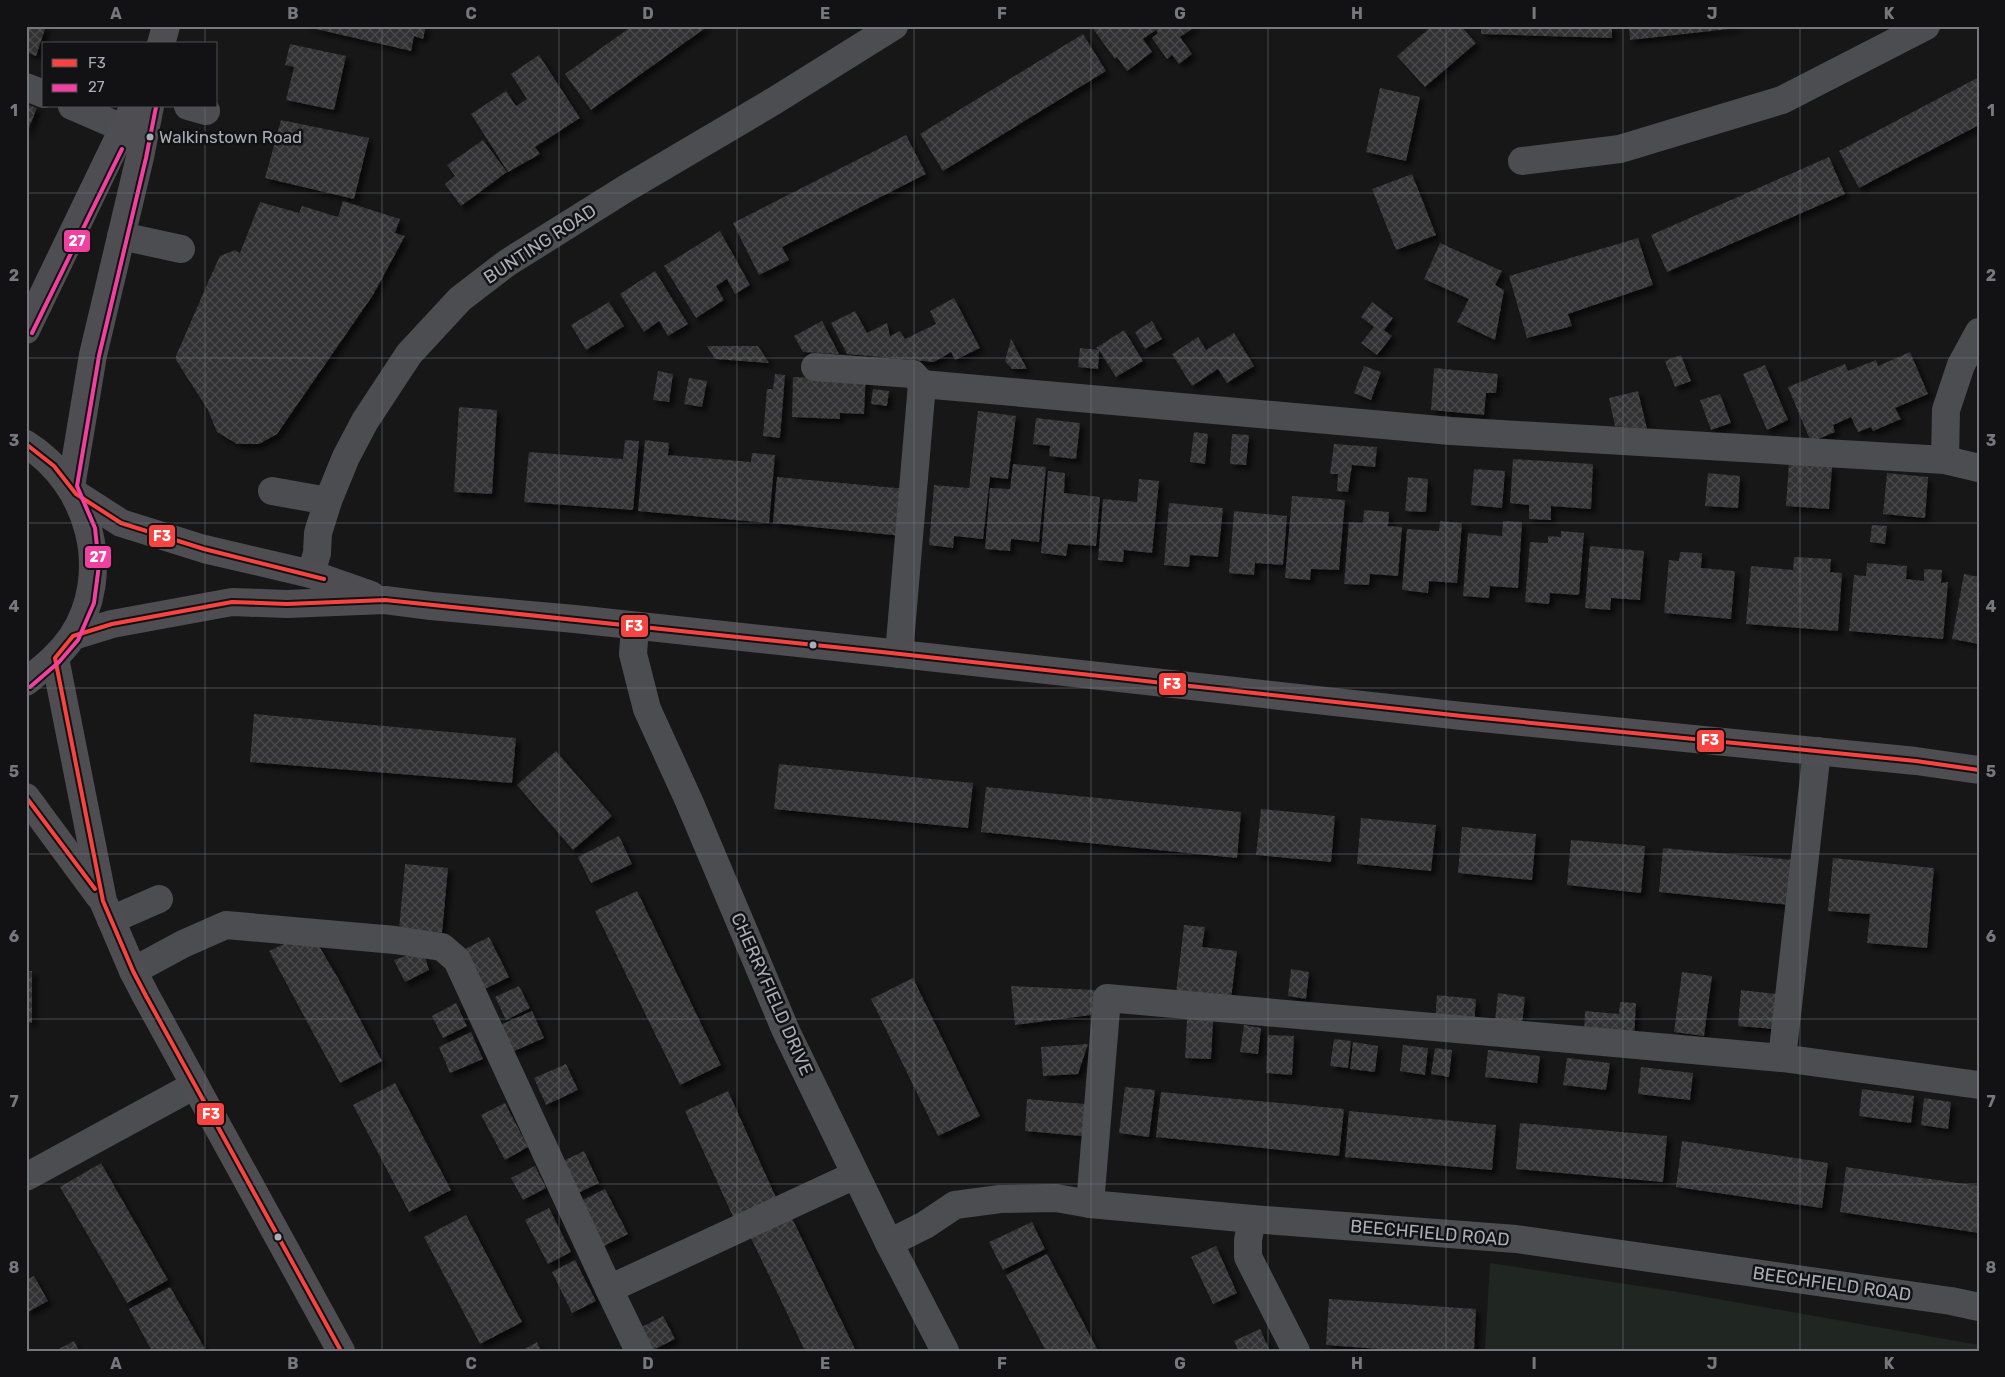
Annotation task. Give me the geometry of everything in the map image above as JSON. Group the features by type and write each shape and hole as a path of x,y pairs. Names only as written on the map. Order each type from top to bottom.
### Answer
{"main road":[{"path":"162,42 166,26"},
{"path":"26,682 55,658 73,636 88,602 93,565 89,529 73,491 93,355 150,108"},
{"path":"26,330 129,118"},
{"path":"26,444 40,452 73,491 121,523 204,549 311,574 384,600"},
{"path":"73,636 112,624 232,602 287,604 384,600 1462,716 1946,764 1979,770"},
{"path":"55,658 107,910 133,971 341,1351"},
{"path":"26,797 107,910"}],"street":[{"name":"BUNTING ROAD","path":"311,574 317,553 318,533 328,501 346,458 365,421 409,354 460,298 507,263 625,188 774,101 894,26"},
{"path":"1522,161 1620,149 1782,100 1926,26"},
{"path":"26,87 42,93"},
{"path":"82,108 129,118"},
{"path":"121,236 181,249"},
{"path":"1945,460 1946,410 1960,365 1979,332"},
{"path":"815,367 913,374 922,384 1452,432 1945,460 1979,468"},
{"path":"899,654 922,384"},
{"path":"272,491 328,501"},
{"name":"CHERRYFIELD DRIVE","path":"635,626 633,654 647,709 689,801 786,1032 888,1243 945,1351"},
{"path":"1782,1058 1817,751"},
{"path":"107,910 159,899"},
{"path":"133,971 183,944 226,925 395,940 442,947 457,960 639,1351"},
{"path":"1090,1204 1107,998 1782,1058 1979,1085"},
{"path":"26,1177 195,1085"},
{"path":"609,1288 855,1175"},
{"name":"BEECHFIELD ROAD","path":"888,1243 925,1225 955,1205 1000,1199 1056,1198 1090,1204 1516,1239 1902,1294 1979,1307"},
{"path":"1252,1218 1248,1240 1248,1257 1296,1351"}],"shaded area":[{"path":"1490,1263 1678,1292 1979,1345 1979,1351 1485,1351"}],"building":[{"path":"26,26 46,26 36,56 26,52"},
{"path":"303,26 426,26 423,39 414,36 411,51"},
{"path":"626,26 708,26 591,110 565,74 628,29"},
{"path":"1091,26 1196,26 1180,37 1192,54 1179,64 1172,55 1167,59 1152,38 1158,33 1156,30 1143,39 1152,52 1127,71 1117,57 1115,59"},
{"path":"1432,26 1461,26 1476,43 1425,87 1397,56"},
{"path":"1481,26 1612,26 1612,38 1481,34"},
{"path":"1629,26 1738,26 1738,28 1630,40"},
{"path":"1083,34 1106,71 943,171 920,134"},
{"path":"290,44 346,56 334,110 286,100 294,67 285,65"},
{"path":"539,55 580,118 535,147 540,154 508,172 471,114 506,91 516,106 527,99 511,74"},
{"path":"1979,77 1979,125 1859,188 1839,151"},
{"path":"1380,88 1420,97 1406,161 1366,152"},
{"path":"26,104 37,108 26,135"},
{"path":"281,120 369,138 354,199 265,178"},
{"path":"906,135 926,174 782,247 789,260 759,275 733,223"},
{"path":"483,140 507,172 461,206 445,184 455,176 447,165"},
{"path":"1829,157 1845,194 1667,272 1651,235"},
{"path":"1412,174 1436,235 1396,250 1372,189"},
{"path":"343,201 400,219 395,233 405,236 373,295 277,434 259,444 237,444 217,432 208,410 176,360 176,356 213,271 220,256 235,250 240,253 260,202 299,213 302,206 338,217"},
{"path":"720,231 750,285 735,294 727,279 716,286 724,300 696,318 664,266"},
{"path":"1638,238 1653,285 1568,314 1572,326 1527,338 1509,276"},
{"path":"1440,243 1502,271 1495,285 1504,290 1495,340 1457,322 1469,299 1424,279"},
{"path":"655,271 688,324 668,336 659,321 644,332 620,294"},
{"path":"954,298 980,348 955,360 951,352 934,362 847,354 831,323 855,311 867,333 887,323 890,336 900,331 905,339 936,324 930,311"},
{"path":"609,302 624,326 586,350 571,325"},
{"path":"1372,302 1393,318 1384,330 1392,336 1377,355 1361,343 1374,327 1361,317"},
{"path":"822,321 839,354 803,352 794,336"},
{"path":"1152,321 1162,339 1145,349 1135,332"},
{"path":"1124,330 1143,361 1116,377 1096,348"},
{"path":"1234,333 1254,366 1227,383 1218,369 1192,386 1172,354 1198,337 1206,350"},
{"path":"1011,339 1027,369 1012,369 1005,361"},
{"path":"707,346 758,346 769,363 715,359"},
{"path":"1080,348 1099,350 1098,369 1078,367"},
{"path":"1910,352 1928,394 1895,408 1901,419 1873,431 1871,427 1858,432 1851,417 1833,425 1835,432 1811,442 1788,387 1845,364 1848,371 1876,360 1878,366"},
{"path":"1681,355 1691,381 1675,387 1665,361"},
{"path":"1765,365 1788,420 1767,430 1743,374"},
{"path":"1364,366 1381,372 1371,400 1354,393"},
{"path":"1434,368 1498,374 1496,393 1486,393 1484,415 1431,410"},
{"path":"658,371 673,374 669,402 653,400"},
{"path":"775,374 785,375 780,438 763,436 767,389 773,389"},
{"path":"866,374 864,414 840,413 840,419 792,417 793,377 842,379"},
{"path":"689,378 707,381 702,407 684,404"},
{"path":"873,389 889,391 887,406 871,404"},
{"path":"1638,391 1647,429 1615,426 1609,398"},
{"path":"1720,394 1731,423 1711,430 1700,400"},
{"path":"459,407 497,410 492,494 454,492"},
{"path":"978,411 1016,416 1008,479 990,477 983,539 954,536 953,548 929,545 934,485 969,488"},
{"path":"1036,418 1080,423 1076,459 1049,456 1050,446 1033,444"},
{"path":"1194,432 1208,434 1205,464 1190,462"},
{"path":"1232,434 1249,435 1246,465 1230,464"},
{"path":"625,440 639,441 633,510 524,502 529,452 623,459"},
{"path":"645,440 669,443 668,455 751,462 752,453 775,455 769,523 638,511"},
{"path":"1334,444 1377,447 1375,467 1352,465 1348,492 1337,491 1338,474 1330,474"},
{"path":"1513,459 1593,464 1591,509 1551,506 1551,520 1529,519 1529,505 1510,503"},
{"path":"1789,463 1832,466 1829,509 1786,506"},
{"path":"1013,464 1046,467 1039,542 1011,539 1010,551 985,549 990,488 1010,489"},
{"path":"1474,469 1505,471 1502,508 1471,505"},
{"path":"1048,471 1065,473 1064,493 1100,497 1096,546 1068,544 1066,556 1041,553"},
{"path":"1708,473 1740,476 1738,508 1705,506"},
{"path":"1887,473 1928,477 1925,518 1883,514"},
{"path":"777,477 907,489 902,536 773,523"},
{"path":"1408,477 1428,479 1426,512 1405,511"},
{"path":"1139,479 1159,481 1152,553 1124,550 1123,562 1098,560 1103,499 1137,502"},
{"path":"1292,496 1345,500 1339,570 1311,569 1310,580 1285,578"},
{"path":"1169,503 1223,508 1218,557 1190,555 1189,567 1164,565"},
{"path":"1364,510 1389,512 1388,526 1402,527 1398,576 1370,574 1369,585 1344,584 1349,522 1363,523"},
{"path":"1234,511 1287,516 1283,565 1255,563 1254,575 1229,573"},
{"path":"1440,521 1462,523 1457,583 1429,581 1428,593 1402,590 1407,529 1439,531"},
{"path":"1503,521 1522,522 1518,588 1490,586 1489,598 1463,596 1468,533 1502,536"},
{"path":"1872,525 1887,526 1885,544 1870,542"},
{"path":"1561,531 1584,533 1579,595 1550,593 1549,604 1525,602 1530,542 1548,543 1548,536 1561,537"},
{"path":"1590,546 1644,551 1640,600 1611,598 1610,610 1585,608"},
{"path":"1680,552 1702,553 1701,568 1735,571 1731,619 1664,613 1669,560 1679,561"},
{"path":"1794,557 1831,559 1830,572 1842,573 1838,631 1746,624 1751,566 1793,570"},
{"path":"1867,563 1907,566 1906,579 1924,581 1924,569 1942,570 1941,583 1948,582 1943,639 1849,631 1854,575 1866,576"},
{"path":"1964,574 1979,577 1979,644 1952,639"},
{"path":"254,714 516,738 512,783 250,762"},
{"path":"556,751 612,816 573,850 517,785"},
{"path":"779,764 973,783 968,828 774,809"},
{"path":"986,787 1241,812 1237,858 981,832"},
{"path":"1261,809 1335,816 1331,862 1256,855"},
{"path":"1361,818 1436,825 1431,871 1357,864"},
{"path":"1462,827 1536,834 1532,880 1458,873"},
{"path":"619,836 632,864 591,883 578,857"},
{"path":"1571,840 1645,846 1641,893 1567,885"},
{"path":"1663,848 1794,860 1790,905 1659,892"},
{"path":"1833,858 1934,868 1927,948 1867,943 1870,914 1828,911"},
{"path":"405,864 448,868 442,933 399,929"},
{"path":"637,891 721,1065 680,1085 595,911"},
{"path":"1184,925 1205,927 1202,947 1237,951 1231,999 1176,993"},
{"path":"489,937 509,977 485,989 465,949"},
{"path":"316,941 382,1061 340,1083 269,951 286,943"},
{"path":"409,955 425,957 429,970 405,982 394,960"},
{"path":"1291,969 1309,972 1306,999 1288,996"},
{"path":"26,971 32,971 32,1023 26,1022"},
{"path":"1682,972 1712,976 1704,1036 1674,1032"},
{"path":"913,978 980,1116 938,1136 871,999"},
{"path":"519,986 530,1008 506,1020 495,997"},
{"path":"1011,986 1096,990 1091,1015 1015,1025"},
{"path":"1741,990 1777,994 1773,1029 1738,1026"},
{"path":"1498,993 1525,997 1522,1024 1495,1020"},
{"path":"1437,995 1476,999 1474,1025 1435,1021"},
{"path":"1620,1002 1636,1003 1634,1038 1584,1034 1585,1011 1619,1014"},
{"path":"456,1003 467,1026 443,1038 432,1016"},
{"path":"532,1011 544,1038 512,1052 500,1025"},
{"path":"1187,1019 1213,1020 1211,1059 1185,1058"},
{"path":"1244,1025 1261,1028 1258,1054 1240,1052"},
{"path":"471,1032 483,1059 450,1073 439,1047"},
{"path":"1268,1035 1294,1036 1292,1075 1266,1073"},
{"path":"1334,1039 1351,1041 1348,1068 1330,1066"},
{"path":"1353,1042 1378,1046 1375,1072 1350,1069"},
{"path":"1088,1044 1078,1074 1043,1076 1041,1047"},
{"path":"1403,1045 1428,1048 1425,1075 1400,1071"},
{"path":"1435,1048 1452,1050 1449,1077 1431,1074"},
{"path":"1488,1050 1540,1056 1537,1083 1485,1077"},
{"path":"1567,1058 1610,1063 1606,1090 1563,1085"},
{"path":"566,1064 578,1090 546,1105 534,1078"},
{"path":"1641,1067 1693,1073 1690,1100 1638,1094"},
{"path":"395,1083 451,1190 409,1212 353,1105"},
{"path":"1125,1087 1155,1090 1149,1137 1119,1133"},
{"path":"1862,1089 1914,1096 1911,1123 1859,1116"},
{"path":"728,1091 778,1202 735,1221 685,1111"},
{"path":"1161,1092 1344,1109 1339,1156 1156,1137"},
{"path":"1924,1098 1951,1102 1948,1129 1921,1125"},
{"path":"1027,1099 1085,1104 1082,1136 1025,1131"},
{"path":"505,1103 528,1147 505,1160 481,1115"},
{"path":"1349,1111 1496,1125 1492,1170 1345,1157"},
{"path":"1520,1123 1667,1136 1663,1182 1516,1169"},
{"path":"1682,1141 1828,1163 1822,1208 1676,1187"},
{"path":"584,1151 599,1183 572,1196 557,1164"},
{"path":"101,1163 168,1280 127,1303 60,1187"},
{"path":"535,1166 546,1188 523,1200 511,1178"},
{"path":"1846,1167 1979,1186 1979,1233 1840,1212"},
{"path":"605,1189 628,1234 604,1246 581,1201"},
{"path":"549,1208 571,1252 548,1264 525,1220"},
{"path":"466,1215 522,1322 480,1344 424,1237"},
{"path":"791,1216 856,1351 805,1351 750,1236"},
{"path":"1032,1222 1045,1249 1003,1270 989,1242"},
{"path":"1216,1246 1237,1293 1213,1304 1191,1257"},
{"path":"1047,1254 1098,1351 1046,1351 1023,1308 1006,1275"},
{"path":"575,1260 596,1301 572,1313 552,1272"},
{"path":"34,1276 48,1301 26,1313 26,1280"},
{"path":"170,1287 206,1351 152,1351 129,1309"},
{"path":"1329,1299 1476,1309 1474,1351 1406,1351 1326,1345"},
{"path":"663,1316 675,1339 651,1351 640,1328"},
{"path":"1260,1329 1270,1351 1239,1351 1234,1341"},
{"path":"74,1341 79,1351 55,1351"},
{"path":"537,1342 541,1351 521,1351"}],"transit line":[{"name":"27","path":"30,687 59,662 78,640 94,603 99,565 95,528 77,486 99,356 146,158 156,108"},
{"name":"27","path":"32,333 122,149"},
{"name":"F3","path":"26,444 54,466 76,494 121,523 204,549 324,579"},
{"name":"F3","path":"341,1351 146,996 133,971 103,901 55,658 73,636 112,624 232,602 287,604 385,600 882,652 1462,716 1916,761 1979,770"},
{"name":"F3","path":"26,797 95,889"}],"place":[{"name":"Walkinstown Road","path":"150,137"}]}
